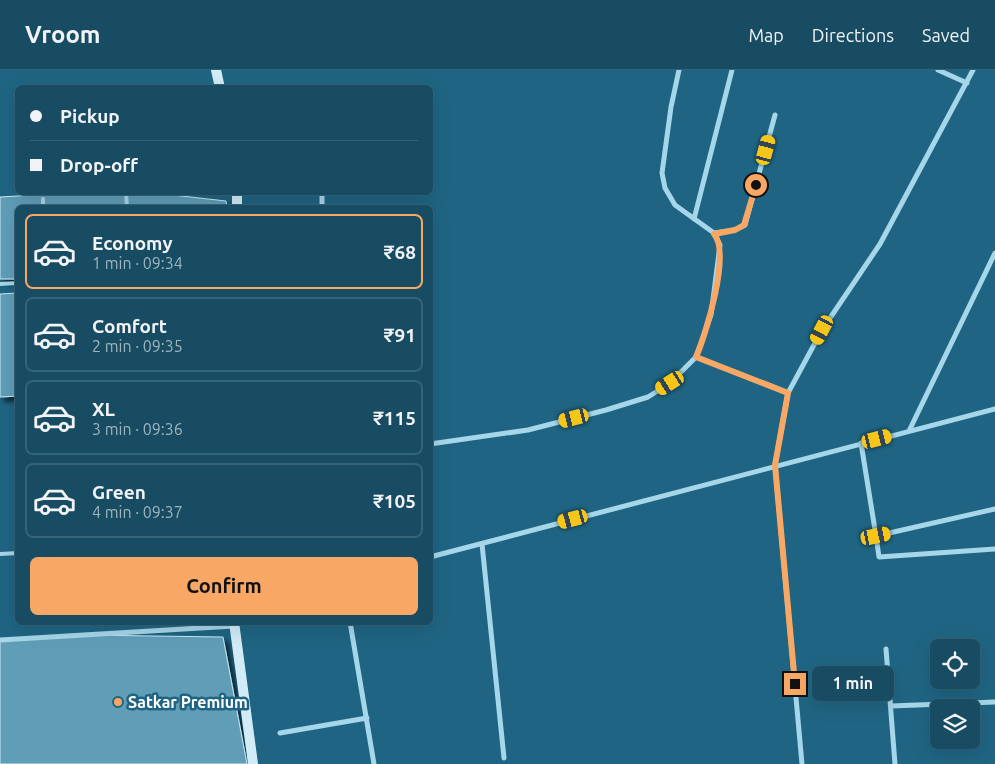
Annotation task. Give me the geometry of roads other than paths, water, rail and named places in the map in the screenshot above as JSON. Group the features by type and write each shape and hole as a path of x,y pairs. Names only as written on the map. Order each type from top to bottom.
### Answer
{"main road":[{"path":"216,70 219,85"},
{"path":"234,625 253,764"}],"street":[{"path":"433,444 528,430 648,397 670,383 696,357 706,333 715,292 720,246 714,234 669,197 662,173 671,107 679,70"},
{"path":"694,219 732,70"},
{"path":"938,70 967,83"},
{"path":"802,764 775,465 788,393 822,330 880,244 973,70"},
{"path":"714,234 735,230 744,225 775,115"},
{"path":"909,431 995,253"},
{"path":"696,357 788,393"},
{"path":"433,556 775,465 995,409"},
{"path":"861,443 879,557 995,549"},
{"path":"876,536 995,509"},
{"path":"482,544 504,758"},
{"path":"0,640 219,625"},
{"path":"351,625 374,764"},
{"path":"886,649 895,764"},
{"path":"891,706 995,702"},
{"path":"280,733 367,718"}],"lane":[{"path":"43,199 43,205"},
{"path":"0,284 15,283"},
{"path":"0,554 15,554"}],"place":[{"name":"Satkar Premium","path":"118,702"}]}
